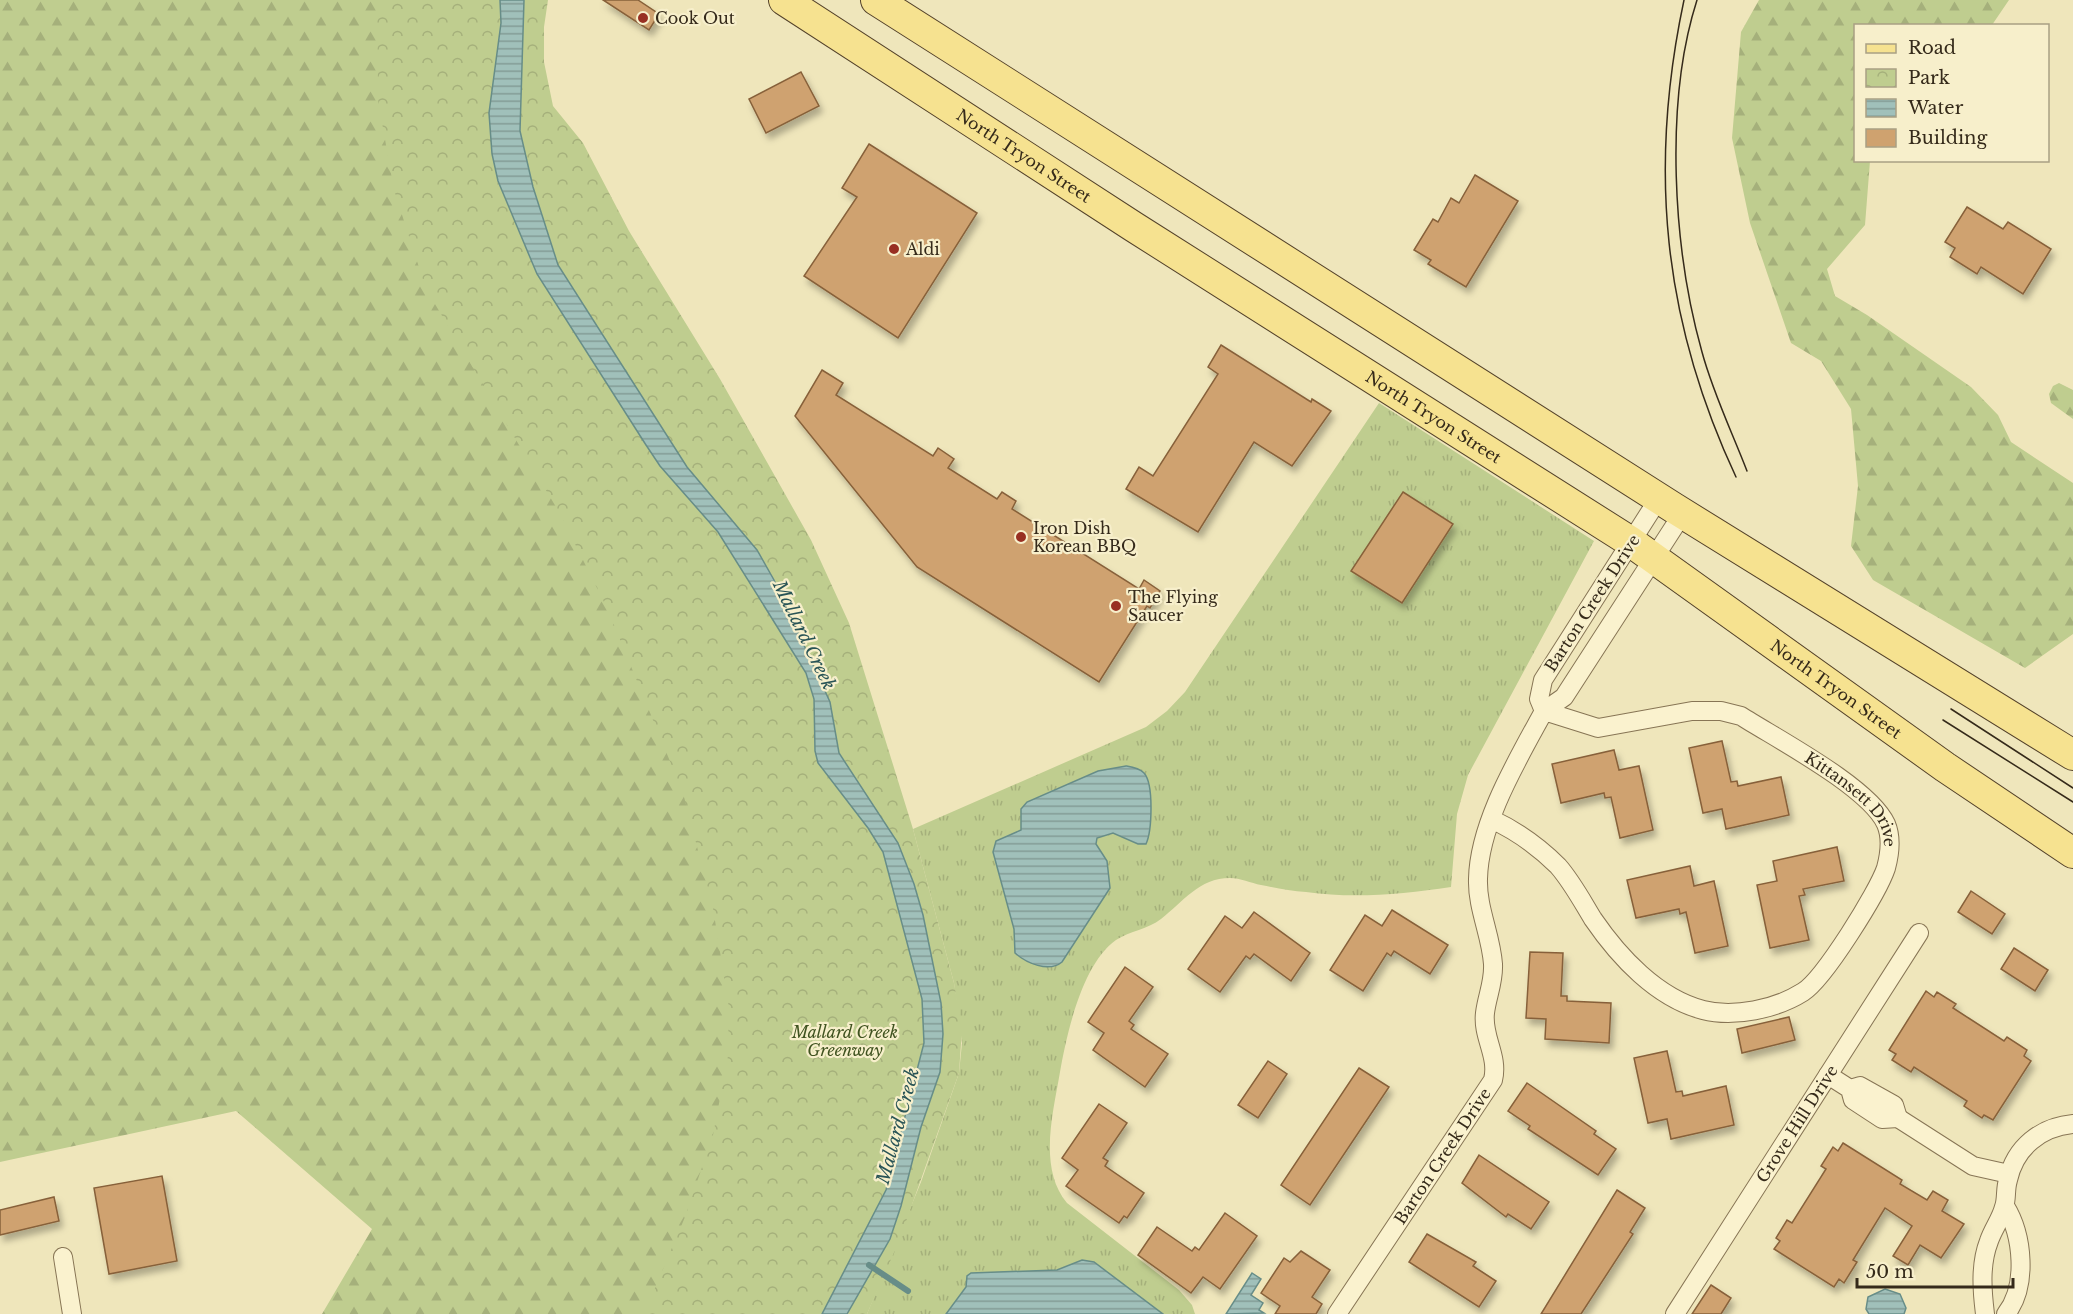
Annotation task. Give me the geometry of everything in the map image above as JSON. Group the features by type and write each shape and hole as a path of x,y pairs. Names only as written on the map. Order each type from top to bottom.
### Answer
{"main road":[{"name":"North Tryon Street","path":"784,0 1134,227 1643,549 1945,767 2073,853"},
{"path":"876,0 1671,506 2073,755"}],"street":[{"name":"Barton Creek Drive","path":"1544,711 1539,699 1543,680 1643,549 1671,506"},
{"name":"Barton Creek Drive","path":"1337,1314 1493,1080 1495,1064 1487,1033 1485,1013 1492,984 1493,961 1480,902 1478,878 1481,851 1491,819 1544,711 1564,697 1643,549 1671,506"},
{"name":"Kittansett Drive","path":"1491,819 1523,836 1559,867 1612,944 1635,969 1674,999 1706,1011 1724,1013 1759,1009 1804,992 1824,973 1881,879 1889,857 1890,835 1873,804 1860,792 1741,716 1721,711 1692,711 1598,728 1544,711"},
{"name":"Grove Hill Drive","path":"1675,1314 1919,933"},
{"path":"1828,1075 1850,1089 1852,1100 1882,1119 1898,1118 1967,1163 2009,1174"},
{"path":"1985,1314 1984,1259 1989,1239 2005,1206 2009,1174 2021,1150 2036,1136 2056,1127 2073,1124"},
{"path":"2005,1206 2016,1228 2020,1258 2016,1293 2006,1314"},
{"path":"63,1257 72,1314"}],"green space":[{"path":"0,0 422,0 747,553 760,1314 322,1314 372,1229 236,1111 0,1162"},
{"name":"Mallard Creek Greenway","path":"377,0 548,0 544,27 544,62 553,106 583,143 629,231 720,379 811,540 849,623 913,829 954,983 962,1029 959,1073 899,1241 867,1314 644,1314 685,1217 713,1135 728,1056 729,1008 713,908 683,793 607,608 559,512 426,289 394,190 378,100"},
{"path":"1759,0 2009,0 1993,24 1854,24 1854,162 1870,162 1865,225 1827,269 1835,296 1867,315 1971,387 1998,415 2011,442 2073,483 2073,634 2025,668 1873,580 1851,546 1858,486 1851,409 1821,361 1791,343 1750,223 1732,138 1741,32"},
{"path":"2059,383 2073,390 2073,419 2051,403 2049,394 2053,386"},
{"path":"1379,403 1594,541 1468,775 1457,814 1451,887 1397,894 1343,895 1289,890 1234,878 1219,879 1200,886 1156,922 1116,940 1094,965 1078,1000 1063,1056 1051,1122 1050,1157 1053,1174 1058,1189 1067,1203 1179,1290 1192,1305 1195,1314 867,1314 921,1182 959,1073 962,1043 954,983 913,829 1146,727 1167,711 1185,692"}],"water":[{"path":"500,0 524,0 520,131 533,187 558,265 687,467 757,550 774,580 830,702 839,753 898,843 923,915 941,1003 943,1034 940,1072 921,1127 890,1239 847,1314 822,1314 886,1190 924,1043 922,999 883,852 868,828 818,763 815,751 814,699 806,673 718,532 660,466 537,274 498,181 492,154 489,113 501,23"},
{"path":"1126,766 1138,769 1147,779 1151,797 1151,819 1146,844 1138,844 1113,833 1097,838 1096,844 1107,861 1110,888 1062,962 1051,967 1044,967 1025,960 1015,953 1014,929 993,852 996,841 1021,830 1021,809 1027,802 1098,771"},
{"path":"1082,1260 1094,1262 1163,1314 946,1314 966,1287 967,1276 971,1273 1057,1270"},
{"path":"1252,1273 1261,1279 1251,1295 1263,1303 1259,1310 1264,1313 1226,1314"},
{"path":"1885,1289 1900,1294 1906,1308 1904,1314 1869,1314 1866,1309 1868,1297"}],"building":[{"name":"Cook Out","path":"603,0 638,0 659,14 649,30"},
{"path":"801,72 819,106 766,133 749,99"},
{"path":"869,144 977,213 898,338 804,276 857,197 842,188"},
{"path":"1475,175 1518,201 1466,287 1428,264 1431,260 1414,250 1433,219 1438,222 1451,198 1459,203"},
{"path":"1967,207 2003,229 2008,222 2051,249 2023,294 1981,267 1977,274 1950,257 1955,248 1945,242"},
{"path":"1221,345 1311,402 1312,399 1331,411 1292,466 1254,442 1198,532 1126,489 1139,467 1153,476 1218,374 1208,367"},
{"path":"822,370 843,383 836,395 933,456 938,448 954,459 948,468 997,499 1002,492 1016,501 1012,509 1139,589 1144,580 1160,591 1150,608 1147,606 1099,682 917,567 795,416"},
{"path":"1403,492 1453,524 1402,603 1351,571"},
{"path":"1722,741 1731,782 1737,781 1738,786 1781,777 1789,815 1726,829 1722,809 1703,813 1689,748"},
{"path":"1614,750 1619,770 1639,766 1653,830 1620,838 1611,797 1605,798 1604,793 1561,803 1552,764"},
{"path":"1837,847 1844,881 1803,889 1805,895 1799,896 1809,940 1770,948 1757,885 1777,881 1773,861"},
{"path":"1690,866 1694,886 1714,881 1728,946 1695,953 1686,912 1680,914 1679,909 1636,918 1627,880"},
{"path":"1971,891 2005,914 1992,934 1958,912"},
{"path":"1392,910 1448,945 1430,974 1394,951 1391,956 1387,953 1363,991 1330,970 1365,915 1382,926"},
{"path":"1254,912 1310,953 1291,981 1254,954 1250,959 1246,956 1220,992 1188,969 1225,916 1242,928"},
{"path":"2014,948 2048,970 2035,991 2001,969"},
{"path":"1530,952 1563,953 1561,996 1567,996 1567,1001 1611,1003 1609,1043 1545,1039 1546,1019 1526,1018"},
{"path":"1125,967 1153,987 1129,1021 1134,1025 1131,1029 1168,1054 1145,1087 1093,1050 1104,1033 1088,1022"},
{"path":"1926,991 1934,997 1937,992 1956,1004 1953,1008 2004,1041 2007,1037 2027,1050 2024,1056 2031,1061 1993,1120 1984,1115 1982,1118 1964,1106 1967,1101 1914,1067 1911,1072 1892,1060 1896,1054 1889,1050"},
{"path":"1789,1017 1795,1040 1742,1053 1737,1029"},
{"path":"1667,1051 1676,1092 1682,1091 1683,1096 1726,1086 1734,1125 1671,1139 1667,1119 1648,1123 1634,1058"},
{"path":"1268,1061 1287,1074 1258,1118 1238,1105"},
{"path":"1359,1068 1389,1087 1310,1205 1281,1185"},
{"path":"1527,1083 1596,1131 1594,1134 1616,1149 1598,1175 1528,1129 1530,1126 1508,1111"},
{"path":"1099,1104 1127,1123 1103,1158 1108,1161 1105,1166 1144,1193 1127,1218 1124,1216 1119,1223 1066,1186 1078,1170 1062,1158"},
{"path":"1843,1143 1902,1180 1900,1184 1927,1200 1933,1191 1948,1200 1942,1211 1964,1224 1941,1258 1920,1245 1908,1265 1893,1256 1912,1226 1885,1208 1853,1260 1857,1262 1844,1283 1839,1279 1834,1287 1774,1249 1780,1241 1776,1238 1787,1220 1792,1223 1826,1169 1821,1166 1833,1147 1838,1151"},
{"path":"1479,1155 1549,1202 1531,1229 1508,1214 1506,1217 1462,1183"},
{"path":"162,1176 177,1261 109,1274 94,1188"},
{"path":"1617,1190 1645,1208 1630,1232 1633,1234 1581,1314 1541,1314"},
{"path":"54,1197 59,1221 0,1235 0,1210"},
{"path":"1225,1213 1257,1236 1220,1289 1203,1277 1191,1293 1138,1255 1157,1227 1192,1251 1195,1247 1199,1250"},
{"path":"1427,1234 1476,1262 1473,1266 1496,1281 1479,1307 1409,1262"},
{"path":"1301,1251 1330,1270 1312,1297 1322,1304 1316,1314 1275,1314 1280,1306 1261,1293 1284,1258 1290,1262"},
{"path":"1711,1285 1731,1298 1721,1314 1692,1314"}],"waterway":[{"path":"869,1265 908,1291"}],"tram line":[{"path":"1684,0 1673,63 1667,124 1665,184 1669,243 1678,302 1692,360 1711,419 1736,477"},
{"path":"1697,0 1687,40 1676,129 1679,223 1692,312 1706,367 1747,471"},
{"path":"1951,709 2073,788"},
{"path":"1943,720 2073,802"}],"place":[{"name":"Cook Out","path":"643,18"},
{"name":"Aldi","path":"894,249"},
{"name":"Iron Dish Korean BBQ","path":"1021,537"},
{"name":"The Flying Saucer","path":"1116,606"}],"water label":[{"name":"Mallard Creek","path":"804,635"},
{"name":"Mallard Creek","path":"898,1126"}]}
